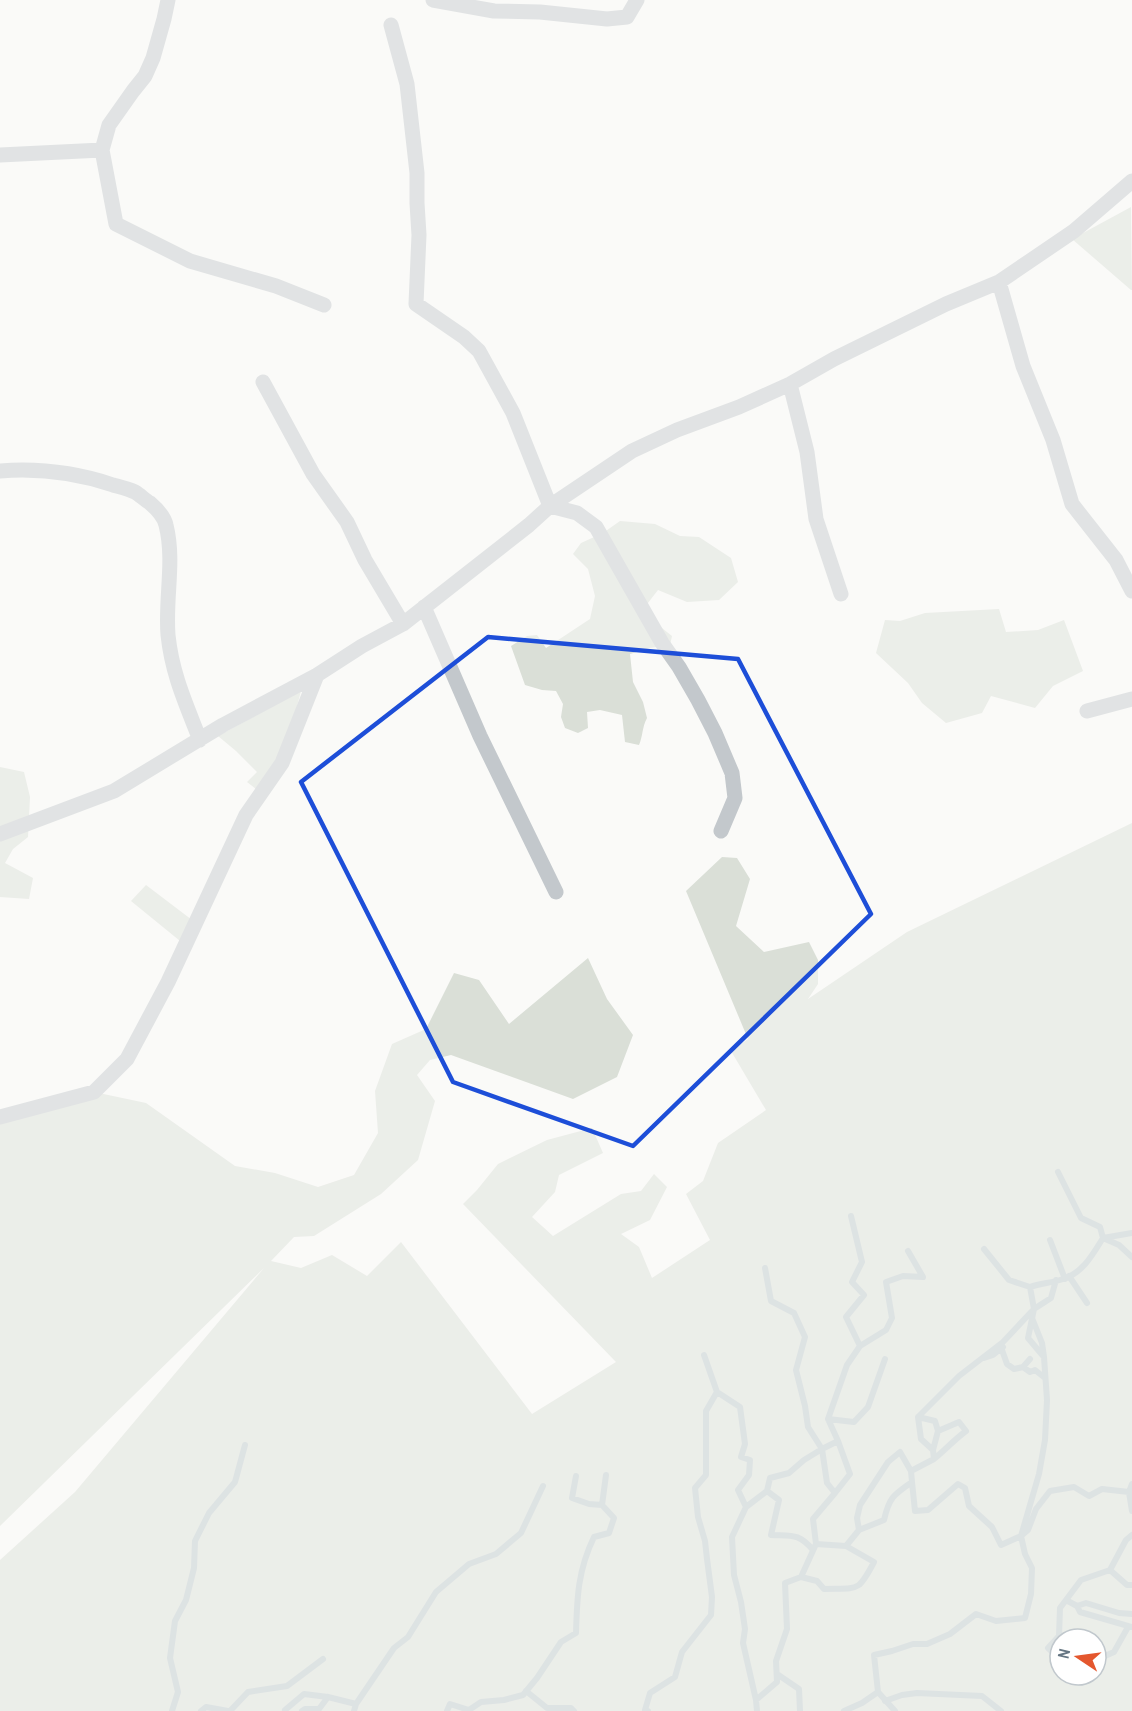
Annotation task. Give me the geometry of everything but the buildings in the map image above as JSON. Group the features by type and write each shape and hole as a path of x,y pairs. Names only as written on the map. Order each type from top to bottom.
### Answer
{"street":[{"path":"168,0 153,58 145,76 109,125 102,150 116,224 190,261 276,286 324,305"},
{"path":"433,0 494,10 607,19 627,17 637,0"},
{"path":"391,25 407,84 417,173 419,235 416,304 464,337 479,351 513,413 550,506"},
{"path":"0,155 102,150"},
{"path":"0,834 114,791 223,725 318,675 362,646 403,624 550,506 632,451 790,384 834,359 946,304 999,282 1074,231 1132,181"},
{"path":"999,282 1023,366 1053,440 1072,504 1116,560 1132,591"},
{"path":"263,382 314,474 347,522 365,560 403,624"},
{"path":"790,384 807,452 816,519 841,594"},
{"path":"0,471 25,470 96,479 136,493 158,511 166,522 170,563 168,633 172,666 200,740"},
{"path":"550,506 578,513 596,527 662,643 698,699 732,773 735,798 721,831"},
{"path":"424,607 480,736 556,892"},
{"path":"0,1117 94,1092 127,1059 168,982 246,815 282,763 318,675"},
{"path":"1087,711 1132,699"}],"highlighted area":[{"path":"488,637 738,659 871,914 633,1146 453,1082 301,782"}],"shaded area":[{"path":"1131,207 1132,290 1072,239"},
{"path":"620,521 655,524 680,536 699,537 731,558 738,582 719,600 687,602 658,590 644,608 653,621 672,636 670,645 630,654 633,682 643,702 647,718 639,745 625,742 622,715 600,710 587,712 588,728 578,733 565,728 561,717 563,704 556,691 525,685 511,646 527,636 537,635 546,648 590,619 595,596 588,569 573,554 581,543 603,533"},
{"path":"999,609 1006,632 1038,630 1064,620 1083,671 1053,686 1035,708 991,696 982,713 946,723 922,703 908,683 876,653 885,620 900,621 925,613"},
{"path":"301,691 282,763 261,793 247,782 257,772 218,736"},
{"path":"0,767 24,772 30,797 28,837 13,849 5,863 33,878 29,899 0,897"},
{"path":"1132,823 1132,1711 0,1711 0,1560 75,1492 264,1268 0,1526 0,1117 94,1092 146,1103 235,1166 275,1173 318,1187 354,1175 378,1133 375,1091 392,1044 426,1029 454,973 479,980 509,1024 588,958 607,999 633,1035 617,1077 573,1099 451,1055 430,1060 417,1075 435,1101 418,1160 381,1194 314,1236 294,1237 271,1261 301,1268 332,1255 367,1276 401,1242 532,1414 616,1362 463,1204 498,1164 547,1140 592,1128 603,1153 559,1175 555,1192 532,1217 553,1236 621,1194 641,1191 654,1174 667,1187 650,1220 621,1234 639,1247 652,1278 710,1240 686,1194 703,1181 718,1143 766,1110 731,1051 748,1039 686,891 722,857 737,858 750,879 736,926 764,952 809,942 818,960 818,984 808,999 907,932"},
{"path":"146,885 196,923 185,945 131,901"}],"waterway":[{"path":"1058,1172 1081,1218 1100,1227 1103,1238 1119,1245 1132,1257"},
{"path":"756,1700 743,1643 745,1629 734,1575 732,1537 746,1507 767,1491 770,1478 789,1473 804,1460 838,1441 828,1419 847,1365 860,1346 846,1317 864,1295 852,1282 862,1262 851,1216"},
{"path":"1030,1287 1059,1280 1076,1272 1087,1262 1103,1238 1132,1233"},
{"path":"1050,1240 1065,1279"},
{"path":"844,1711 878,1692 874,1655 913,1644 927,1644 950,1634 976,1614 996,1621 1025,1618 1031,1594 1032,1568 1025,1554 1021,1536 1039,1474 1045,1440 1047,1400 1044,1357 1028,1338 1034,1309 1030,1287 1009,1280 984,1249"},
{"path":"860,1346 886,1330 892,1318 886,1282 903,1276 923,1277 908,1251"},
{"path":"765,1268 771,1301 794,1313 805,1337 796,1370 808,1427 822,1449 827,1483 835,1493 813,1519 816,1544"},
{"path":"1069,1276 1087,1303"},
{"path":"912,1482 911,1471 934,1459 933,1450 921,1439 918,1417 959,1376 1003,1342 1034,1309 1051,1298 1056,1280"},
{"path":"1032,1318 1042,1343 1044,1357"},
{"path":"984,1358 993,1355 1003,1347"},
{"path":"1002,1350 1007,1364 1014,1369 1023,1367 1030,1372 1035,1370 1045,1378"},
{"path":"704,1355 717,1392 740,1407 745,1444 741,1457 750,1460 749,1475 738,1490 746,1507"},
{"path":"828,1419 854,1422 868,1407 885,1359"},
{"path":"1023,1367 1030,1359"},
{"path":"648,1711 645,1710 650,1693 675,1677 682,1652 711,1615 712,1597 705,1541 698,1517 695,1488 706,1475 706,1411 717,1392"},
{"path":"918,1417 935,1421 938,1431 933,1450"},
{"path":"934,1459 966,1431 959,1422 938,1431"},
{"path":"835,1493 850,1474 838,1441"},
{"path":"172,1711 178,1692 170,1658 175,1621 186,1600 194,1568 195,1541 209,1513 235,1482 245,1445"},
{"path":"859,1530 857,1518 860,1505 888,1462 900,1452 911,1471"},
{"path":"447,1711 450,1704 469,1710 481,1702 504,1700 523,1695 561,1642 576,1633 578,1596 585,1561 594,1537 609,1533 614,1518 602,1505 606,1475"},
{"path":"576,1476 572,1498 589,1504 602,1505"},
{"path":"757,1711 756,1700 777,1682 776,1661 787,1629 785,1583 801,1577 816,1544 846,1546 859,1530 884,1520 893,1498 912,1482 915,1511 928,1510 958,1484 965,1488 969,1506 992,1527 1001,1545 1021,1536 1028,1530 1036,1509 1050,1491 1074,1487 1089,1496 1102,1489 1129,1492"},
{"path":"1132,1484 1129,1492 1132,1511"},
{"path":"354,1711 356,1704 394,1648 408,1637 436,1592 469,1564 496,1554 521,1533 543,1486"},
{"path":"767,1491 779,1500 771,1535 799,1538 813,1550"},
{"path":"1059,1627 1060,1608 1081,1580 1110,1570 1126,1540 1132,1535"},
{"path":"801,1577 817,1581 824,1589 856,1587 864,1579 874,1562 846,1546"},
{"path":"1110,1570 1127,1585 1132,1585"},
{"path":"1066,1600 1077,1606 1080,1612 1132,1627"},
{"path":"1077,1606 1086,1603 1119,1613 1132,1614"},
{"path":"1108,1655 1114,1652 1128,1627"},
{"path":"230,1711 248,1692 287,1686 323,1659"},
{"path":"777,1674 799,1689 800,1711"},
{"path":"526,1691 547,1708 571,1708 574,1711"},
{"path":"878,1692 895,1711"},
{"path":"885,1701 917,1693 982,1696 1001,1711"},
{"path":"285,1710 304,1694 356,1704"},
{"path":"302,1711 319,1709 328,1697"},
{"path":"201,1711 206,1707 228,1711"}]}
